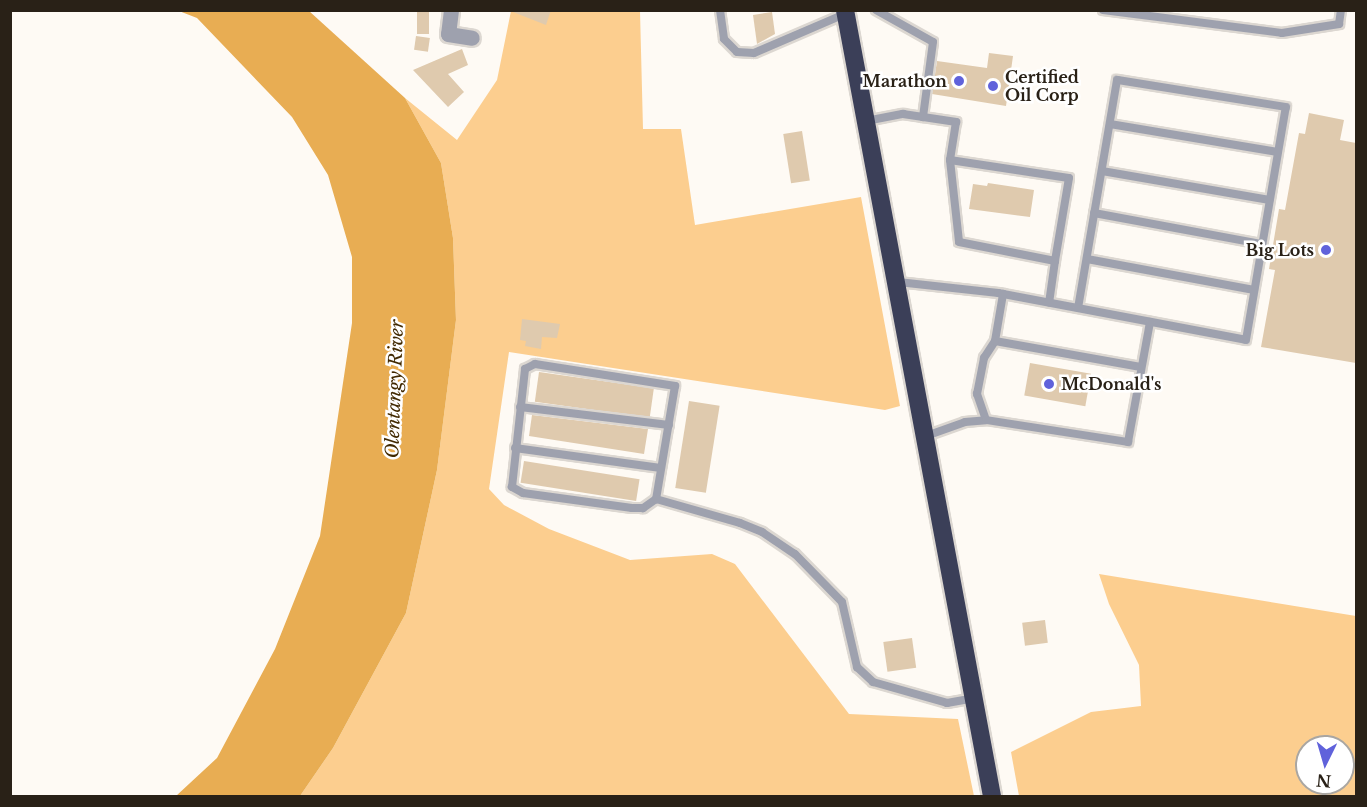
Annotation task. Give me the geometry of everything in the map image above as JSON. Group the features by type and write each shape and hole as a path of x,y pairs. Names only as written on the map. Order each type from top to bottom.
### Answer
{"highway":[{"path":"848,12 866,121 898,282 992,796"}],"street":[{"path":"451,10 448,34 472,38"}],"lane":[{"path":"720,10 719,25 724,39 737,52 754,53 848,12"},
{"path":"876,10 933,42 923,117"},
{"path":"1103,10 1282,33 1339,24 1341,10"},
{"path":"898,282 1004,294 1246,340 1286,107 1117,80 1078,308"},
{"path":"866,121 903,114 956,122 950,160 959,242 1055,261"},
{"path":"1110,124 1278,152"},
{"path":"950,160 1069,178 1049,303"},
{"path":"1102,171 1270,200"},
{"path":"1095,213 1262,244"},
{"path":"1087,259 1254,290"},
{"path":"986,420 977,394 984,358 995,341 1004,294"},
{"path":"926,436 965,422 986,420 1128,442 1150,322"},
{"path":"995,341 1141,367"},
{"path":"656,500 675,386 535,364 525,369 515,448 512,487 515,490 632,508 643,508 656,500 740,523 762,532 795,554 842,602 857,667 873,682 947,703 975,698"},
{"path":"520,406 669,425"},
{"path":"515,448 661,468"}],"shaded area":[{"path":"511,11 640,11 643,129 681,129 695,225 861,197 900,406 885,410 509,352 489,489 504,505 549,529 630,560 712,554 735,564 849,714 958,719 974,796 300,796 333,748 406,613 437,470 456,320 453,238 441,163 405,98 457,140 497,80"},
{"path":"1099,574 1356,616 1356,796 1019,796 1011,752 1091,712 1141,706 1139,665 1109,604"}],"water":[{"name":"Olentangy River","path":"179,11 309,11 405,98 441,163 453,238 456,320 437,470 406,613 333,748 300,796 176,796 217,758 275,649 320,536 352,323 352,257 328,175 292,117 197,18"}],"building":[{"path":"417,10 429,10 429,34 417,34"},
{"path":"508,10 551,10 546,25"},
{"path":"772,12 775,34 757,44 753,15"},
{"path":"416,36 430,38 428,52 414,50"},
{"path":"462,49 468,65 448,74 464,92 448,107 413,70"},
{"path":"989,53 1013,56 1006,106 932,94 937,61 987,68"},
{"path":"1309,113 1344,120 1340,140 1356,143 1356,363 1261,347 1275,270 1269,269 1279,209 1285,210 1299,133 1305,134"},
{"path":"802,131 810,180 791,183 783,134"},
{"path":"988,183 1034,190 1030,217 969,209 973,184 987,186"},
{"path":"522,319 560,324 557,338 542,337 541,349 525,346 526,341 520,340"},
{"path":"1030,363 1091,374 1085,406 1024,395"},
{"path":"539,372 654,388 650,418 535,402"},
{"path":"689,401 720,406 706,493 675,488"},
{"path":"532,415 648,429 644,454 529,436"},
{"path":"524,461 640,479 636,501 521,483"},
{"path":"1045,620 1048,643 1025,646 1022,623"},
{"path":"912,638 916,668 887,672 883,642"}],"place":[{"name":"Marathon","path":"959,81"},
{"name":"Certified Oil Corp","path":"993,86"},
{"name":"Big Lots","path":"1326,250"},
{"name":"McDonald's","path":"1049,384"}]}
